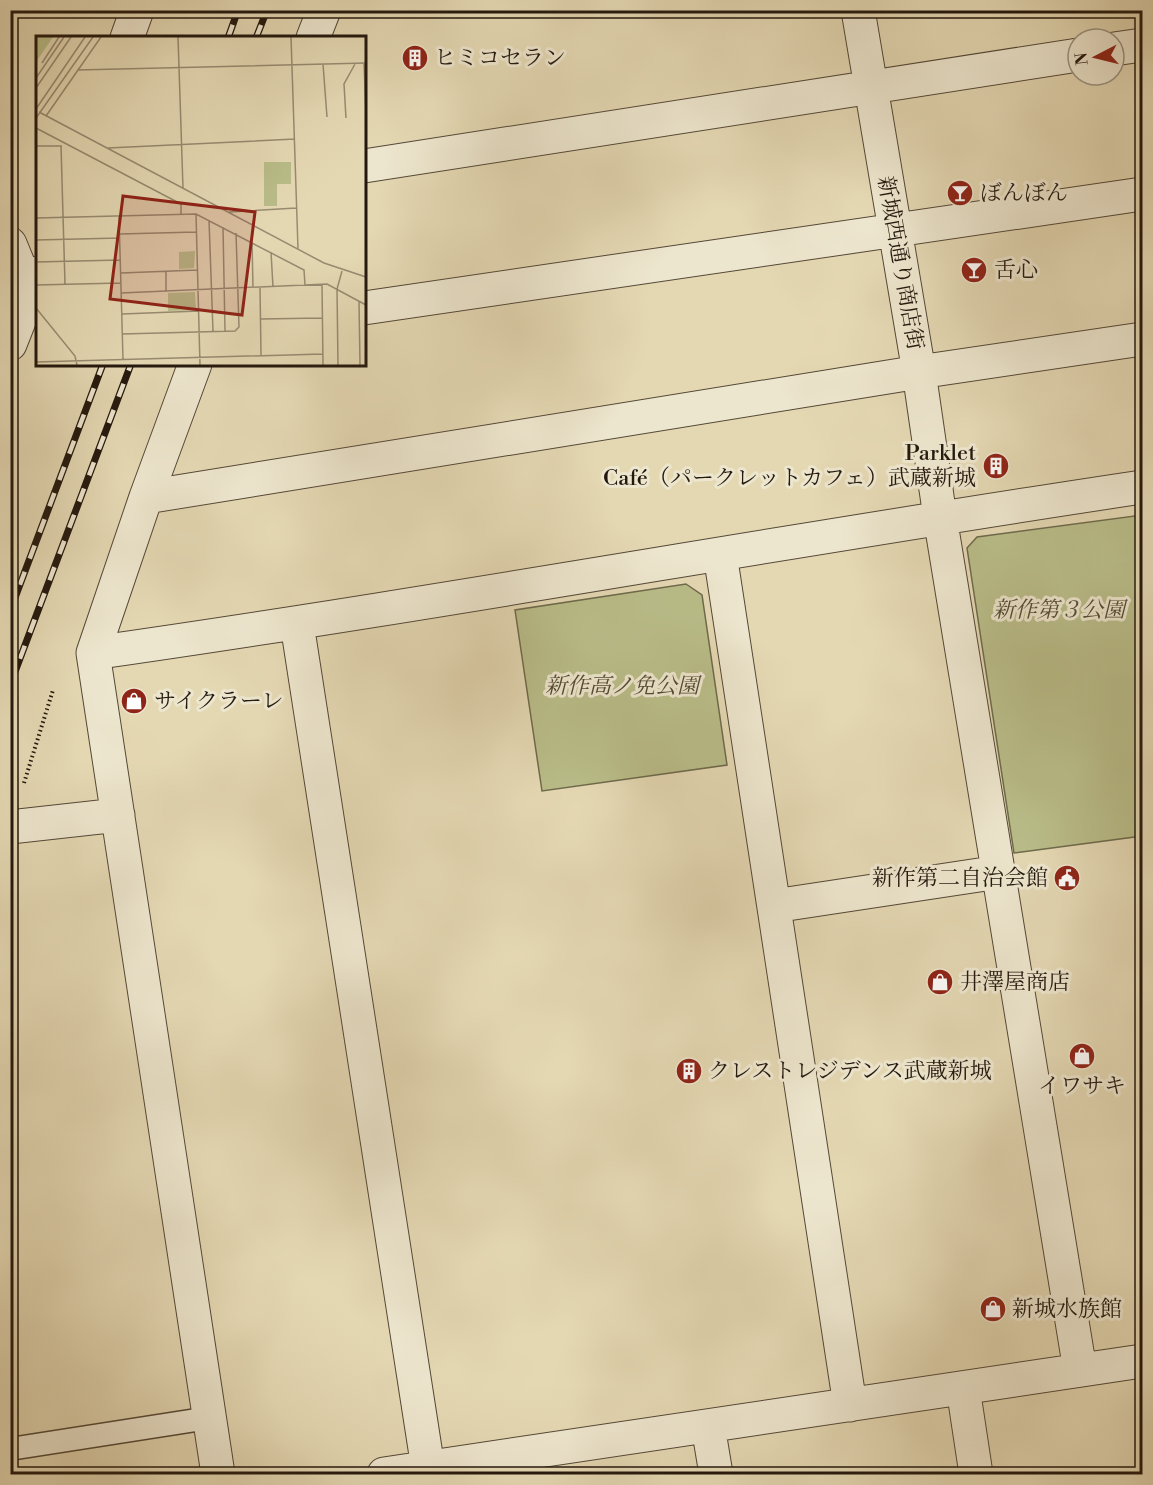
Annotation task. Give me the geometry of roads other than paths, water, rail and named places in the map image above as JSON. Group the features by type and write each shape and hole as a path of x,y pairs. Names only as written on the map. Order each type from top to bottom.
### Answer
{"street":[{"path":"128,36 138,10"},
{"path":"314,36 324,10"},
{"name":"新城西通り商店街","path":"858,10 869,89 919,372 940,517 1080,1370"},
{"path":"1126,47 1143,45"},
{"path":"366,166 1066,57"},
{"path":"366,308 1143,194"},
{"path":"10,244 34,283 10,344"},
{"path":"146,497 919,372 1143,339"},
{"path":"194,366 146,497 93,653 218,1474"},
{"path":"93,653 297,624 940,517 1143,487"},
{"path":"720,554 850,1405"},
{"path":"297,624 428,1468"},
{"path":"10,827 118,815"},
{"path":"774,906 999,872"},
{"path":"384,1474 428,1468 465,1469 708,1426 1143,1361"},
{"path":"963,1388 976,1474"},
{"path":"708,1426 716,1474"}],"lane":[{"path":"10,1449 209,1418"}],"railway":[{"path":"229,36 238,10"},
{"path":"257,36 267,10"},
{"path":"10,611 102,366"},
{"path":"10,685 130,366"}],"place":[{"name":"ヒミコセラン","path":"415,58"},
{"name":"ぼんぼん","path":"960,193"},
{"name":"舌心","path":"974,270"},
{"name":"Parklet Café（パークレットカフェ）武蔵新城","path":"996,466"},
{"name":"サイクラーレ","path":"134,701"},
{"name":"新作第二自治会館","path":"1067,878"},
{"name":"井澤屋商店","path":"940,982"},
{"name":"イワサキ","path":"1082,1056"},
{"name":"クレストレジデンス武蔵新城","path":"689,1071"},
{"name":"新城水族館","path":"993,1309"}],"park label":[{"name":"新作第３公園","path":"1059,610"},
{"name":"新作高ノ免公園","path":"622,686"}]}
